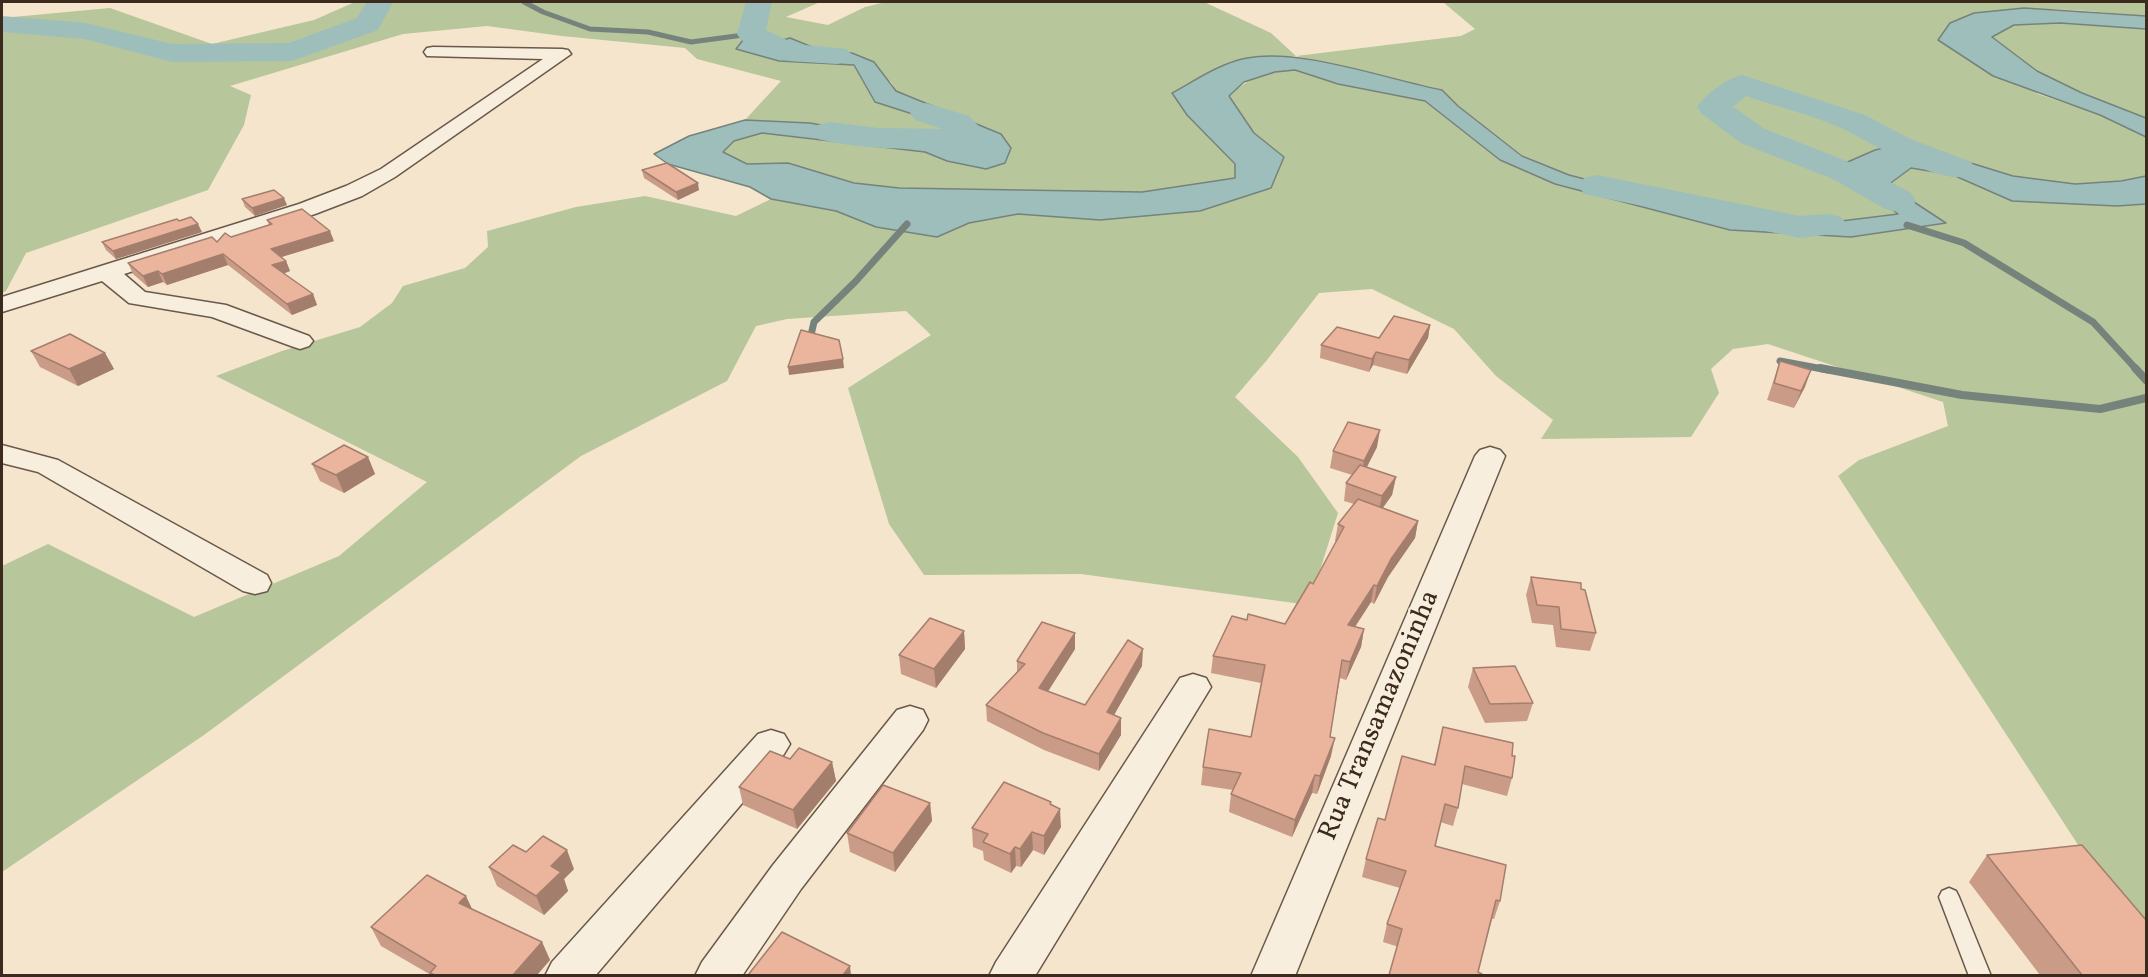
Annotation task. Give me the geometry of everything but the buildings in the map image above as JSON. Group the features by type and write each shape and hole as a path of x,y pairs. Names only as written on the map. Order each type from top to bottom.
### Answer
{"street":[{"path":"2,305 307,209 354,191 388,173 562,54 433,52"},
{"path":"106,272 138,298 217,310 300,341"},
{"path":"2,454 48,465 255,584"},
{"name":"Rua Transamazoninha","path":"1273,975 1490,456"},
{"path":"1011,975 1192,687"},
{"path":"717,975 787,877 910,720"},
{"path":"567,975 771,744"}],"lane":[{"path":"1949,897 1980,975"}],"green space":[{"path":"355,2 820,2 786,17 828,25 865,7 886,2 1204,2 1271,33 1296,56 1248,58 1220,67 1187,115 1235,165 1235,178 1142,192 899,188 854,183 788,163 747,164 723,152 734,141 762,133 925,152 947,161 1005,163 927,105 896,91 891,82 852,53 822,51 790,38 736,49 779,61 854,65 875,102 950,126 969,143 964,147 943,147 810,123 745,120 781,81 697,59 685,48 487,26 403,34 230,86 251,95 244,125 208,190 26,253 6,291 2,293 2,18 110,8 212,44 314,20"},
{"path":"1443,2 2146,2 2146,16 2072,10 2022,9 1973,16 1950,23 2038,94 2100,115 2146,137 2146,176 2121,181 2075,184 2013,176 1961,162 1875,150 1843,164 1836,174 1856,182 1898,214 1833,222 1737,218 1569,175 1522,155 1458,106 1442,90 1296,56 1461,36 1475,29"},
{"path":"2060,23 2146,29 2146,118 2081,93 2037,71 1991,37 2014,25"},
{"path":"1295,70 1338,84 1425,101 1500,160 1730,230 1945,222 1887,185 1911,168 1953,175 2012,201 2117,206 2146,204 2146,940 2127,920 1838,476 1859,460 1948,426 1943,402 1768,344 1733,349 1711,369 1719,393 1691,437 1541,439 1553,420 1496,376 1454,329 1372,289 1319,293 1235,397 1298,457 1338,513 1309,605 1081,574 924,575 889,524 848,388 931,335 906,311 787,319 756,326 727,381 581,456 204,735 2,872 2,566 48,544 194,617 339,556 427,482 216,376 282,351 360,327 392,303 403,286 465,268 488,247 487,231 576,207 645,196 736,216 771,199 836,211 876,227 937,237 969,223 1018,214 1100,220 1200,211 1284,157 1254,133 1229,96 1251,80 1276,72"}],"water":[{"path":"2024,8 2146,16 2146,29 2060,23 2014,25 1992,37 2037,71 2082,93 2146,118 2146,137 2100,115 1993,76 1938,40 1950,23 1974,13"},
{"path":"753,27 763,45 790,38 822,51 852,53 874,62 896,91 1001,134 1011,148 1005,163 986,169 947,161 925,152 762,133 734,141 723,152 747,164 788,163 854,183 899,188 1142,192 1235,178 1235,164 1187,115 1172,93 1208,72 1237,60 1269,56 1293,57 1344,66 1442,90 1458,106 1522,156 1569,175 1737,218 1833,222 1898,214 1856,182 1836,175 1843,164 1875,150 1906,143 2013,176 2075,184 2121,181 2146,176 2146,204 2117,206 2012,201 1953,175 1911,168 1888,185 1946,223 1851,237 1730,230 1555,184 1500,160 1425,101 1338,84 1295,70 1275,72 1244,82 1229,96 1254,133 1284,157 1271,188 1200,211 1100,220 1018,214 969,223 937,237 876,227 836,211 771,199 750,187 668,164 654,154 689,136 745,120 810,123 943,147 964,147 969,143 950,126 875,102 854,65 779,61 736,49"}],"waterway":[{"path":"2,24 85,31 172,53 292,52 368,24 380,2"},
{"path":"524,2 543,12 590,29 648,32 691,42 751,34"},
{"path":"759,2 751,34 789,52 837,55"},
{"path":"1898,201 1847,173 1753,136 1713,107 1742,84 1854,122 1896,145 1959,169"},
{"path":"830,132 878,138 974,139 958,123 926,113"},
{"path":"1597,186 1800,227 1828,225"},
{"path":"811,335 814,322 855,282 907,224"},
{"path":"1907,225 1964,243 2093,322 2137,370"},
{"path":"1780,361 1828,370"},
{"path":"1820,368 1962,395 2100,409 2146,398"},
{"path":"2135,368 2146,380"}]}
